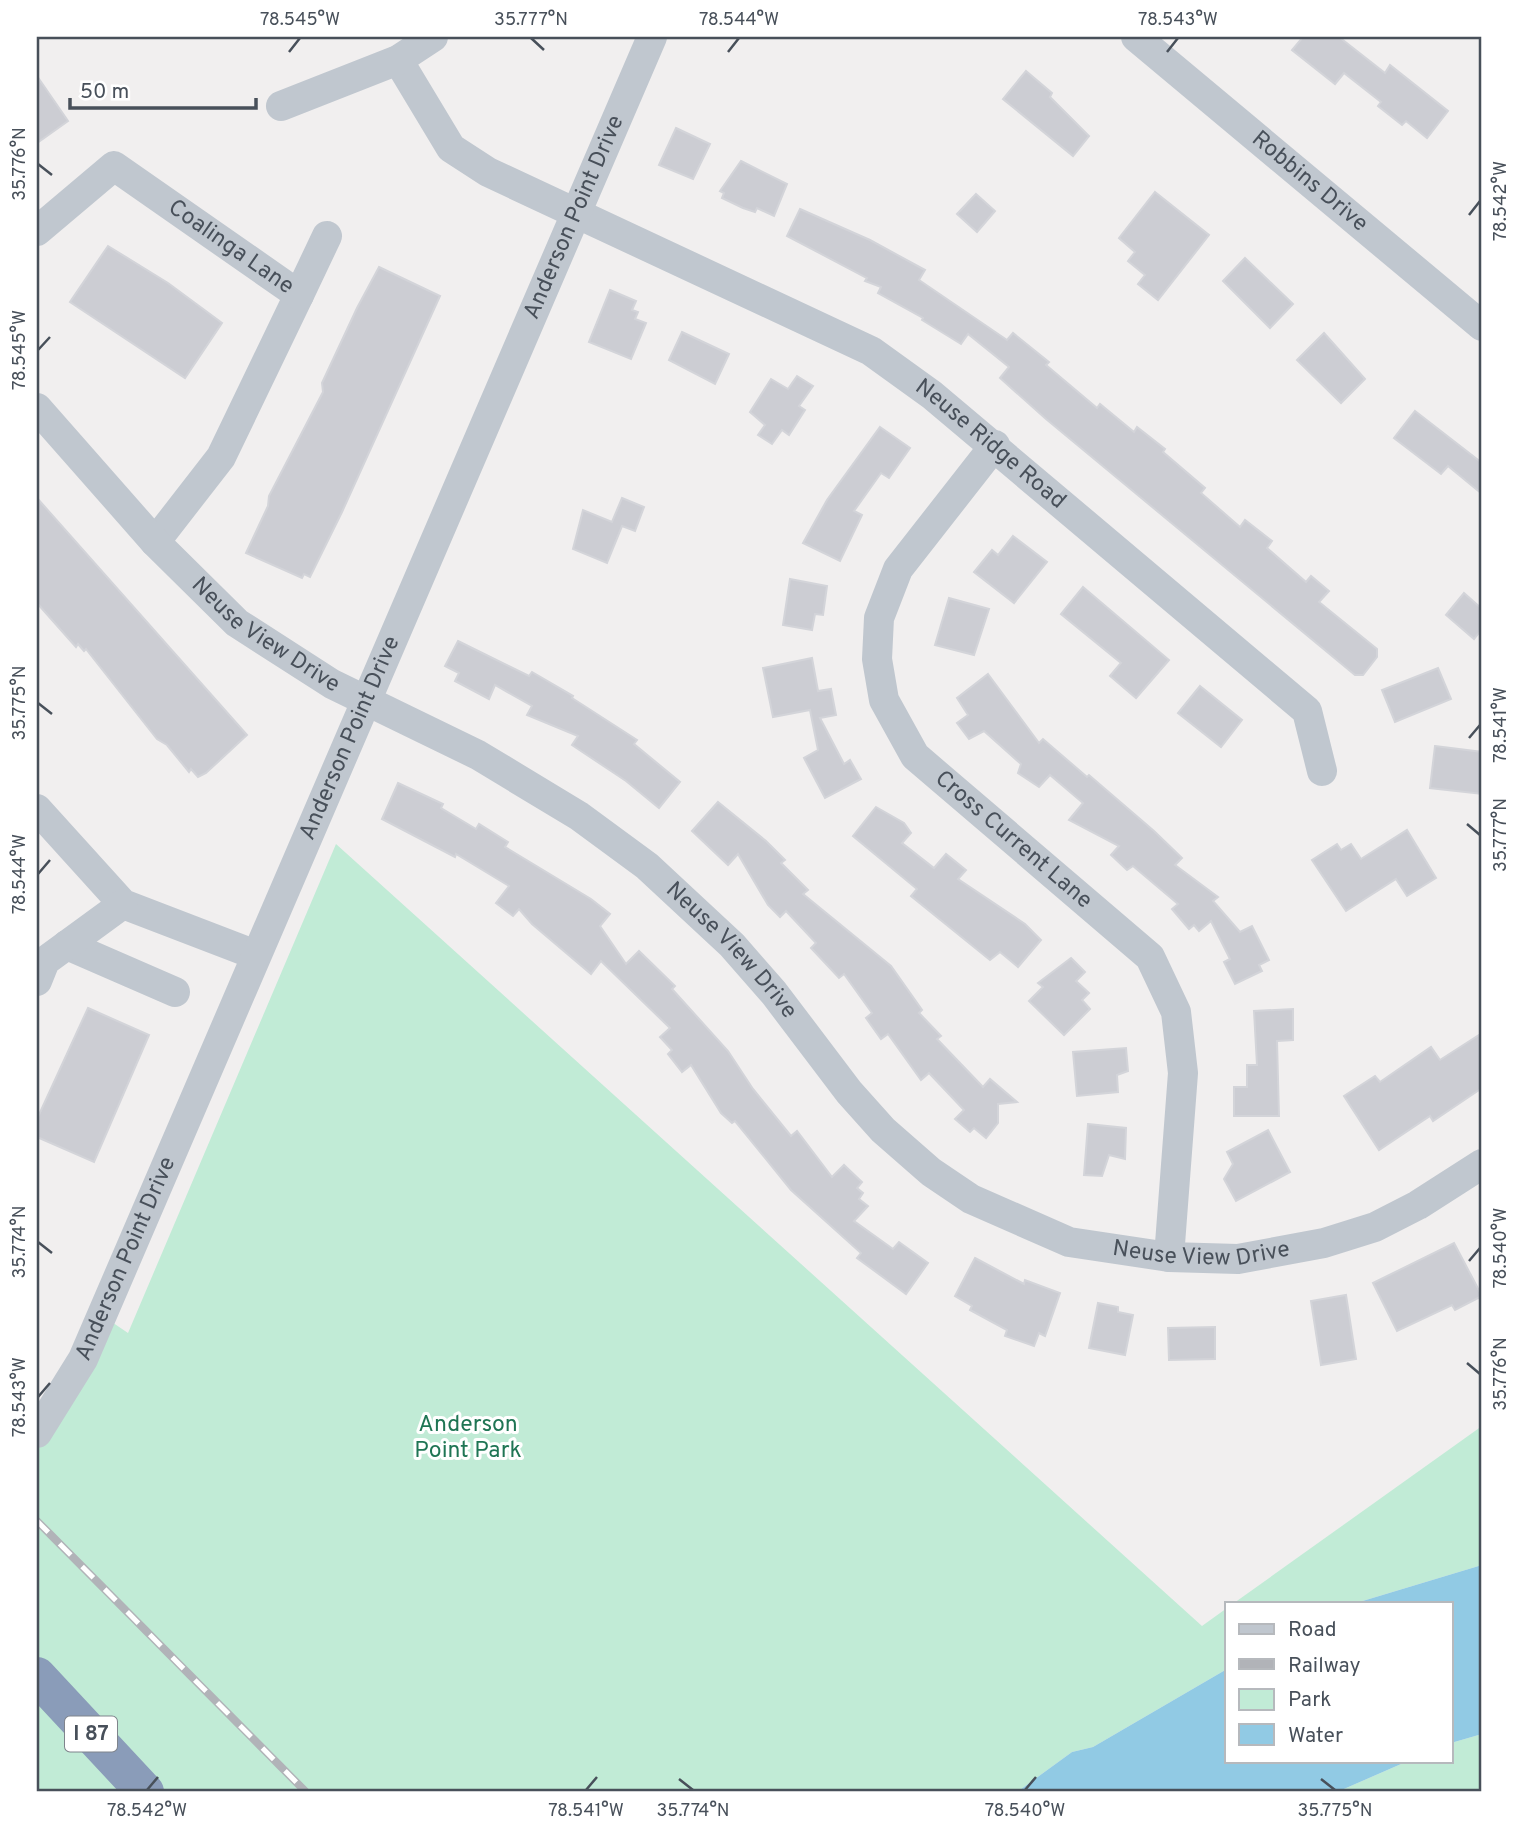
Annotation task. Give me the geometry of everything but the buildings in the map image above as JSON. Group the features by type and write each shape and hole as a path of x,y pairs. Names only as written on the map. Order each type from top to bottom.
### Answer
{"highway":[{"name":"I 87","path":"37,1676 145,1792"}],"street":[{"path":"281,106 398,60 433,37"},
{"name":"Anderson Point Drive","path":"42,1426 83,1359 652,37"},
{"name":"Robbins Drive","path":"1136,37 1482,326"},
{"name":"Neuse Ridge Road","path":"398,60 451,148 488,172 871,351 995,445 1307,711 1322,771"},
{"name":"Coalinga Lane","path":"37,231 114,166 299,295 222,457 155,542"},
{"path":"299,295 327,236"},
{"name":"Neuse View Drive","path":"37,408 155,542 237,623 302,667 478,755 579,816 647,866 732,945 774,993 849,1092 883,1130 931,1172 983,1205 1069,1242 1169,1257 1238,1259 1324,1242 1375,1227 1482,1164"},
{"name":"Cross Current Lane","path":"995,445 898,569 879,618 877,659 884,701 915,756 1150,957 1176,1012 1183,1073 1169,1257"},
{"path":"37,809 123,904 256,955"},
{"path":"37,981 45,961 123,904"},
{"path":"67,945 175,992"}],"green space":[{"name":"Anderson Point Park","path":"336,844 1202,1626 1225,1609 1225,1670 1093,1747 1072,1752 1017,1792 37,1792 37,1408 97,1312 128,1333"},
{"path":"1482,1426 1482,1565 1359,1602 1235,1602"},
{"path":"1482,1734 1482,1792 1337,1792 1406,1762 1452,1762 1452,1743"}],"water":[{"path":"1482,1565 1482,1734 1452,1743 1452,1602 1359,1602"},
{"path":"1225,1670 1225,1762 1406,1762 1337,1792 1017,1792 1072,1752 1093,1747"}],"railway":[{"path":"37,1521 306,1792"}]}
